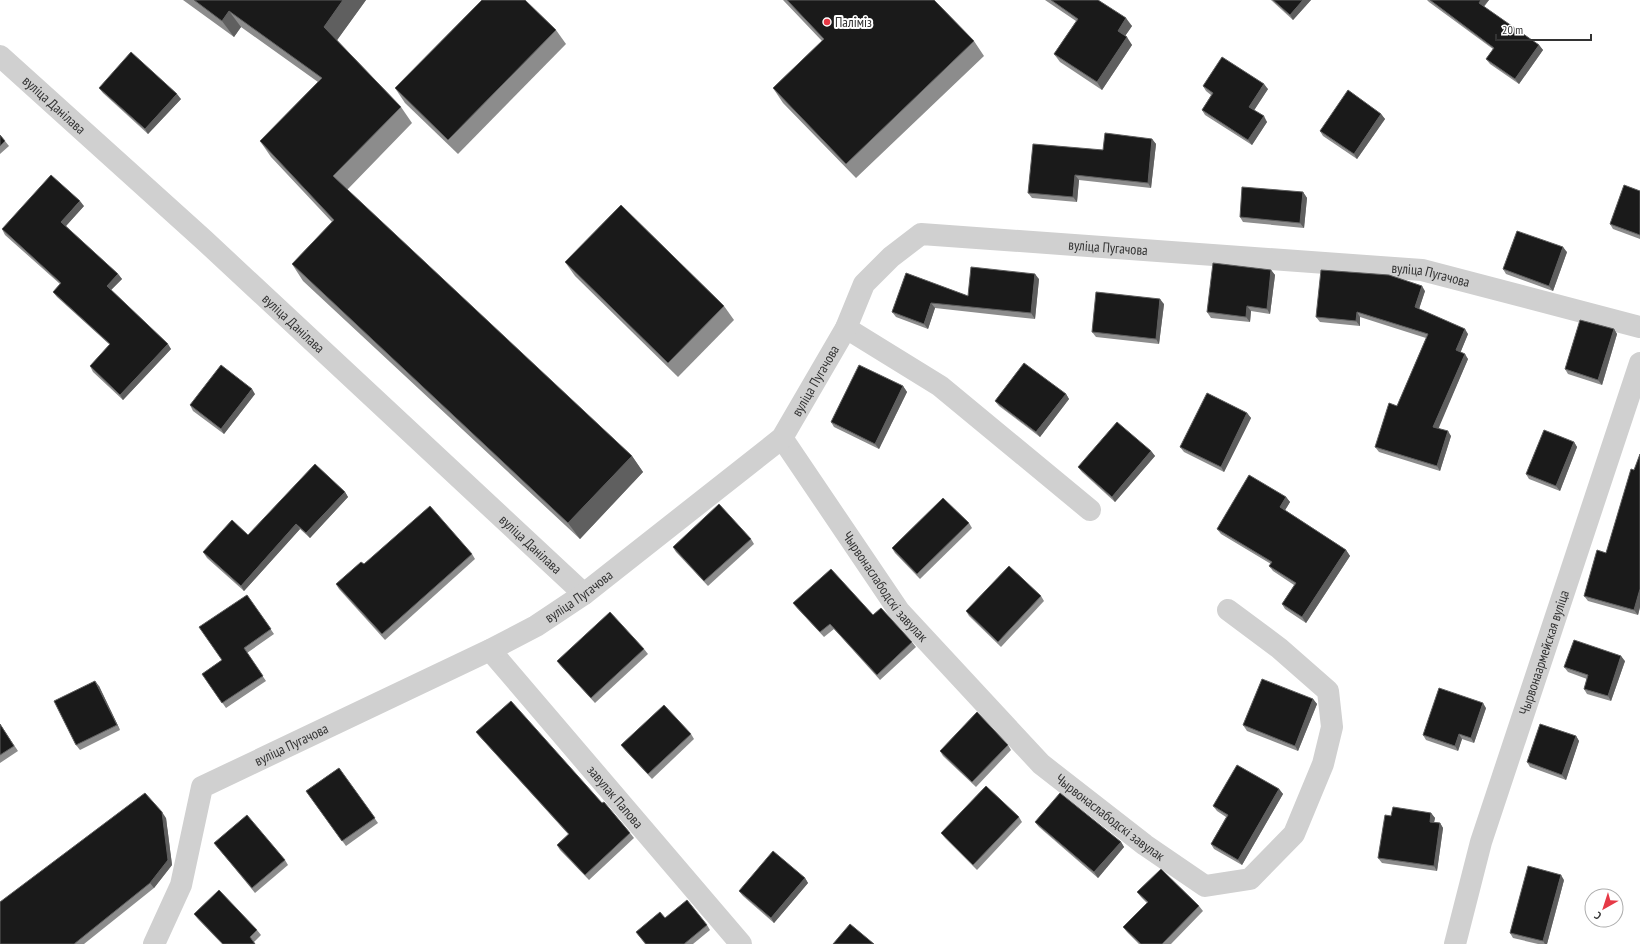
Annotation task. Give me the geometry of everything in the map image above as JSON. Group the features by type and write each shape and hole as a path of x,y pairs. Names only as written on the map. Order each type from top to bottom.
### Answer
{"street":[{"name":"вуліца Данілава","path":"0,56 209,245 584,594"},
{"name":"вуліца Пугачова","path":"154,944 181,885 202,787 490,650 536,626 584,594 782,438 846,328 864,284 890,257 921,234 1422,270 1640,327"},
{"path":"846,328 940,386 1090,510"},
{"name":"Чырвонаармейская вуліца","path":"1455,944 1481,842 1640,363"},
{"name":"Чырвонаслабодскі завулак","path":"782,438 899,611 1041,764 1145,845 1205,886 1250,879 1294,834 1323,764 1332,727 1328,691 1279,648 1228,610"},
{"name":"завулак Папова","path":"490,650 741,944"}],"building":[{"path":"194,0 343,0 324,27 401,107 333,176 632,456 568,523 292,264 334,220 260,141 322,78 229,11 222,21"},
{"path":"482,0 525,0 556,30 448,140 395,88"},
{"path":"787,0 934,0 974,41 846,164 773,88 824,39"},
{"path":"1051,0 1098,0 1126,18 1118,31 1127,37 1097,82 1054,54 1078,19"},
{"path":"1273,0 1303,0 1290,15"},
{"path":"1430,0 1481,0 1479,3 1539,45 1515,79 1486,59 1494,48"},
{"path":"131,52 177,94 145,129 99,88"},
{"path":"1222,57 1264,84 1249,107 1264,116 1248,140 1202,110 1213,93 1203,86"},
{"path":"1348,90 1381,114 1354,154 1320,131"},
{"path":"1105,133 1152,139 1148,183 1075,175 1073,197 1028,193 1033,144 1103,150"},
{"path":"0,135 5,141 0,146"},
{"path":"51,175 80,201 61,222 118,274 107,286 168,344 120,395 90,366 110,344 53,292 61,283 2,229"},
{"path":"1624,185 1640,191 1640,235 1610,224"},
{"path":"1242,187 1303,192 1300,223 1240,217"},
{"path":"621,205 724,306 668,363 565,262"},
{"path":"1517,231 1563,247 1549,286 1503,269"},
{"path":"1213,263 1271,270 1267,309 1247,306 1246,317 1207,312"},
{"path":"971,267 1035,274 1031,313 931,303 924,324 892,312 906,273 968,296"},
{"path":"1321,270 1389,275 1422,286 1415,307 1465,329 1456,350 1465,354 1433,427 1448,431 1437,466 1375,447 1389,403 1397,406 1428,334 1357,312 1356,321 1316,317"},
{"path":"1096,292 1160,299 1156,339 1092,332"},
{"path":"1580,320 1614,329 1598,380 1565,369"},
{"path":"1024,363 1066,394 1036,432 995,401"},
{"path":"221,365 252,389 221,429 190,405"},
{"path":"859,365 903,386 875,444 831,422"},
{"path":"1207,393 1247,413 1221,467 1180,447"},
{"path":"1117,422 1151,451 1112,497 1078,467"},
{"path":"1544,430 1574,442 1556,486 1526,474"},
{"path":"1640,454 1640,589 1634,610 1584,596 1597,550 1606,553 1631,469 1634,470"},
{"path":"315,464 345,492 306,533 296,524 241,586 203,552 232,520 248,535"},
{"path":"1249,475 1286,497 1280,507 1346,550 1302,617 1282,604 1296,583 1269,566 1272,562 1217,529"},
{"path":"943,498 969,523 917,574 892,548"},
{"path":"719,504 751,539 704,581 673,547"},
{"path":"430,506 472,554 382,634 336,584 361,562 364,564"},
{"path":"1009,566 1041,596 998,642 966,611"},
{"path":"831,569 873,615 881,608 912,642 877,675 830,624 820,632 793,603"},
{"path":"247,595 271,629 244,648 263,676 222,703 202,674 222,660 199,627"},
{"path":"610,612 644,649 591,698 557,661"},
{"path":"1574,640 1621,656 1608,696 1584,689 1588,675 1564,667"},
{"path":"1262,679 1313,699 1295,746 1243,725"},
{"path":"95,681 117,725 76,745 54,701"},
{"path":"1439,688 1483,703 1471,738 1459,734 1455,746 1423,735"},
{"path":"511,701 602,803 604,802 630,833 585,875 557,845 569,834 476,732"},
{"path":"664,705 691,734 648,774 621,745"},
{"path":"977,712 1008,745 972,782 940,751"},
{"path":"0,724 14,746 0,755"},
{"path":"1540,724 1576,736 1562,775 1527,762"},
{"path":"1237,765 1279,789 1238,860 1211,844 1228,815 1213,806"},
{"path":"339,768 375,818 342,841 306,791"},
{"path":"986,786 1019,817 973,865 941,833"},
{"path":"145,793 162,812 168,860 150,883 74,944 0,944 0,902"},
{"path":"1060,793 1121,842 1094,872 1035,822"},
{"path":"1393,807 1431,813 1430,822 1440,823 1434,866 1378,858 1385,815 1391,816"},
{"path":"247,815 285,860 252,888 214,843"},
{"path":"773,851 805,878 771,918 739,891"},
{"path":"1528,866 1561,875 1543,941 1510,933"},
{"path":"1161,869 1199,906 1162,944 1141,944 1123,927 1148,902 1137,892"},
{"path":"219,890 257,930 250,937 255,944 223,944 194,914"},
{"path":"687,900 707,925 684,944 646,944 636,932 660,912 665,918"},
{"path":"850,924 874,944 833,944"}],"place":[{"name":"Паліміз","path":"827,22"}]}
